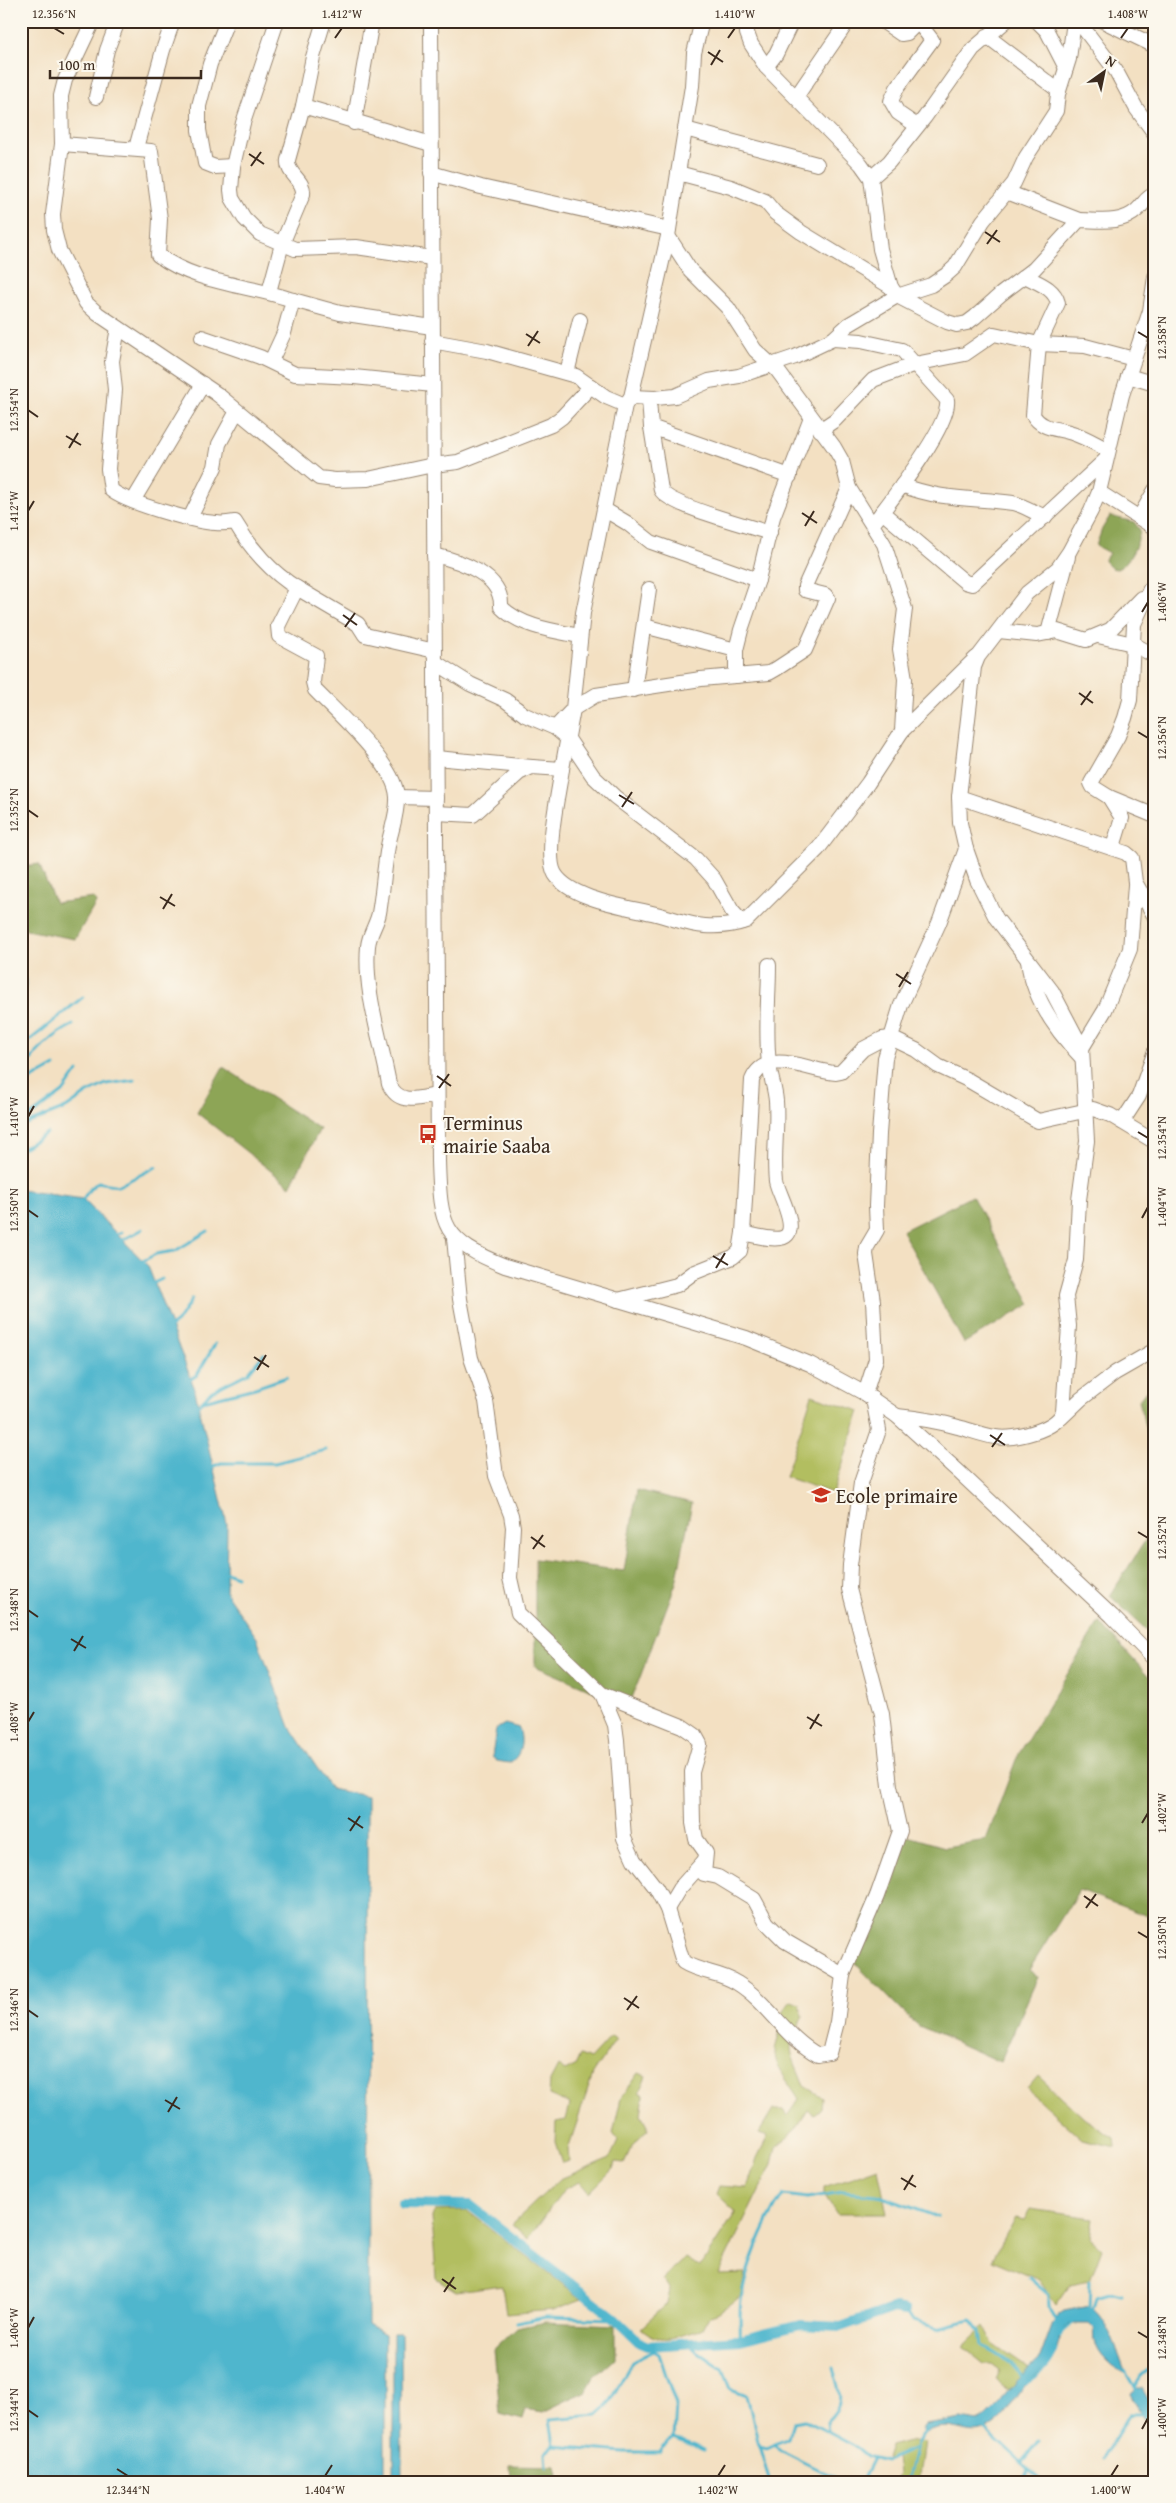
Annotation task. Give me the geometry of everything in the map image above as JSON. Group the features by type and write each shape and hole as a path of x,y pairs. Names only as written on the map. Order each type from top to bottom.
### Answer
{"street":[{"path":"93,21 66,74 61,96 62,144 53,214 57,243 89,308 202,384 319,478 329,480 368,479 433,465 458,462 551,425 562,417 591,386"},
{"path":"96,97 108,50 118,21"},
{"path":"136,148 162,50 173,21"},
{"path":"227,21 208,71 199,106 199,124 205,163 215,167 233,166"},
{"path":"277,21 243,122 233,166 232,198 241,213 250,226 260,234 282,244 301,249 356,247 432,258"},
{"path":"269,292 282,244 304,189 287,164 303,106 312,56 324,21"},
{"path":"354,123 372,21"},
{"path":"431,21 438,1184 444,1219 454,1238 460,1299 471,1358 486,1401 496,1476 511,1515 513,1527 510,1578 515,1605 523,1620 602,1694 682,1726 699,1740 700,1750 692,1772 693,1823 696,1839 706,1853 700,1870 676,1893 667,1909"},
{"path":"702,21 694,53 692,86 669,232 628,401 580,636 573,709 550,843 551,864 555,874 561,881 576,891 602,901 703,926 733,926 742,922 818,849 868,783 902,731 978,657 1027,593 1058,568 1069,552 1099,492 1128,376 1134,358 1150,330 1150,311 1155,277"},
{"path":"748,21 747,33 751,44 766,67 861,164 871,178 880,249 894,292"},
{"path":"766,67 776,54 792,21"},
{"path":"796,96 848,21"},
{"path":"882,21 901,34 907,33 918,22 932,42 898,88 891,101 898,113 917,126"},
{"path":"871,178 889,162 973,49 1006,21"},
{"path":"1037,21 1048,31 1066,68"},
{"path":"62,144 147,149 152,153 160,218 158,255 194,273 243,289 269,292 293,300 432,334 487,352 567,373 580,377 606,397 628,401 675,396 709,381 739,376 795,357 833,339 848,325 894,292 931,285 955,267 983,221 1007,192 1056,111 1059,90 1066,68 1076,21"},
{"path":"1076,21 1116,71 1136,108 1155,134"},
{"path":"1103,21 1155,46"},
{"path":"987,36 1059,90"},
{"path":"303,106 354,123 431,144"},
{"path":"685,129 817,164"},
{"path":"678,173 731,187 765,201 775,213 800,232 894,292 947,322 958,324 966,323 1025,276 1055,249 1079,220"},
{"path":"431,174 669,232 690,270 728,308 755,350 777,370 840,456 849,488 884,544 905,608 900,648 905,679 902,731"},
{"path":"1007,192 1079,220 1118,221 1137,211 1149,196 1155,194"},
{"path":"1025,276 1042,283 1058,300 1057,307 1040,344 1034,416 1037,421 1045,426 1070,432 1107,455"},
{"path":"271,362 284,333 293,300"},
{"path":"567,373 580,320"},
{"path":"118,328 112,361 114,409 109,486 115,493 133,501 190,518 215,523 236,522 245,539 274,571 297,588 358,624 365,636 435,657 470,684 505,700 525,716 555,728 568,739 593,776 614,797 696,859 714,879 732,911 742,922"},
{"path":"820,430 835,420 873,380 915,364 965,354 994,334 1040,344 1085,346 1134,358"},
{"path":"202,337 271,362 296,374 354,377 433,385"},
{"path":"833,339 861,341 895,347 908,354 947,400 947,408 929,445 902,485 872,524"},
{"path":"1128,376 1155,384"},
{"path":"133,501 202,384"},
{"path":"649,399 651,427 664,495 682,505 770,533"},
{"path":"190,518 215,467 219,444 237,411"},
{"path":"736,676 736,650 741,630 758,580 780,496 790,476 811,418"},
{"path":"651,427 790,476"},
{"path":"882,512 968,584 972,584 1045,517 1107,455"},
{"path":"902,485 919,492 934,495 1014,504 1045,517"},
{"path":"555,728 573,709 596,695 680,682 769,673 805,650 828,598 825,595 805,590 805,586 849,488"},
{"path":"1139,518 1155,490"},
{"path":"1099,492 1155,528"},
{"path":"605,510 627,523 650,542 758,580"},
{"path":"1048,633 1069,552"},
{"path":"434,555 463,564 493,582 499,590 501,607 510,614 534,626 580,636"},
{"path":"999,631 1037,635 1057,631 1086,640 1110,630 1153,586"},
{"path":"1153,586 1138,613 1133,644 1130,700 1125,718 1118,736 1091,783 1093,787 1109,797 1155,816"},
{"path":"297,588 278,626 280,636 316,656 313,682 315,690 376,755 388,774 398,797 378,916 368,943 370,988 389,1084 395,1095 402,1099 438,1095"},
{"path":"634,690 649,589"},
{"path":"644,626 736,650"},
{"path":"1098,636 1133,644 1155,656"},
{"path":"978,657 974,666 959,797 960,823 966,849 977,880 996,918 1028,961 1043,976 1061,1004 1082,1053 1087,1141 1079,1200 1076,1260 1066,1296 1069,1326 1068,1366 1065,1405 1060,1419"},
{"path":"436,758 562,769"},
{"path":"436,813 473,815 516,774 532,767"},
{"path":"398,797 436,798"},
{"path":"959,797 1113,847 1132,858 1135,882 1130,950 1105,1010 1082,1053"},
{"path":"1109,797 1122,818 1113,847"},
{"path":"602,1694 615,1725 624,1838 634,1860 660,1894 667,1909 683,1962 695,1969 737,1983 800,2042 818,2055 829,2053 837,2022 843,1975 877,1896 900,1831 890,1786 882,1714 851,1604 849,1584 861,1482 879,1430 869,1396 876,1350 871,1280 866,1254 867,1247 877,1230 879,1134 886,1058 890,1038 901,1005 939,923 966,849"},
{"path":"1135,882 1155,918"},
{"path":"743,1233 763,1238 784,1237 790,1229 786,1210 776,1183 776,1102 769,1064 767,1029 769,964"},
{"path":"618,1300 678,1285 693,1274 734,1258 740,1251 743,1233 752,1080 769,1064 792,1063 838,1073 863,1049 882,1039 890,1038 916,1050 938,1066 968,1080 1038,1121 1085,1109 1100,1110 1155,1142"},
{"path":"1122,1122 1139,1096 1155,1051"},
{"path":"454,1238 471,1252 505,1266 695,1322 782,1351 869,1396 897,1416 1018,1526 1155,1660"},
{"path":"897,1416 928,1420 996,1437 1036,1431 1050,1426 1115,1373 1155,1350"},
{"path":"700,1870 718,1877 754,1899 767,1923 785,1942 843,1975"},
{"path":"660,1894 676,1893"}],"green space":[{"path":"1110,516 1134,522 1140,530 1133,552 1126,563 1117,569 1111,568 1104,561 1109,553 1096,546 1102,529"},
{"path":"39,864 55,903 94,898 96,903 75,939 26,930 21,920 21,867"},
{"path":"223,1067 320,1129 290,1186 197,1113"},
{"path":"972,1196 1031,1304 964,1343 902,1231"},
{"path":"1155,1380 1155,1444 1147,1435 1139,1400"},
{"path":"812,1395 860,1411 833,1493 785,1477"},
{"path":"637,1490 692,1503 676,1583 629,1706 535,1666 535,1559 624,1571"},
{"path":"1155,1525 1155,1638 1110,1596"},
{"path":"1099,1622 1155,1683 1155,1919 1079,1890 1029,1970 1038,1977 1000,2062 919,2026 849,1957 897,1833 945,1847 986,1840 1017,1757"},
{"path":"791,2001 800,2004 803,2017 793,2037 791,2052 804,2086 822,2097 821,2108 814,2114 808,2110 795,2130 776,2147 772,2164 718,2274 745,2273 741,2296 719,2313 708,2317 701,2330 676,2337 655,2337 641,2328 667,2304 670,2290 663,2279 686,2258 700,2267 736,2212 717,2194 720,2186 747,2188 757,2158 768,2136 759,2133 773,2110 783,2110 787,2116 799,2099 781,2071 775,2054 780,2031 780,2015"},
{"path":"611,2036 616,2039 593,2074 568,2149 569,2161 562,2163 555,2142 556,2122 566,2120 570,2104 549,2095 550,2081 558,2066 565,2071 575,2066 580,2055 590,2059"},
{"path":"639,2073 646,2076 639,2092 644,2095 641,2115 649,2130 633,2144 624,2163 615,2162 613,2169 589,2193 580,2182 564,2189 528,2239 512,2224 560,2179 610,2158 618,2141 613,2133 621,2098"},
{"path":"1038,2076 1085,2119 1115,2138 1116,2147 1082,2139 1027,2089"},
{"path":"878,2168 887,2214 837,2214 824,2194 824,2187"},
{"path":"1030,2209 1093,2218 1090,2237 1102,2248 1090,2281 1070,2285 1056,2305 1039,2280 992,2260 1015,2217 1024,2219"},
{"path":"466,2210 582,2299 553,2310 506,2314 502,2285 456,2291 436,2278 432,2217 435,2211"},
{"path":"545,2322 615,2325 615,2358 594,2377 586,2391 543,2412 525,2409 522,2420 500,2414 494,2349 516,2328"},
{"path":"984,2327 993,2344 1029,2369 1009,2390 996,2380 1000,2370 992,2364 984,2364 963,2347"},
{"path":"910,2440 924,2443 918,2482 895,2482 898,2474 896,2457 885,2461 890,2445"},
{"path":"510,2465 556,2466 559,2482 511,2482"}],"water":[{"path":"21,1190 83,1199 148,1266 194,1387 227,1524 226,1593 257,1638 290,1727 331,1789 367,1796 368,2325 385,2334 385,2482 52,2482 40,2479 21,2481"},
{"path":"505,1724 519,1728 521,1738 519,1752 509,1763 497,1761 492,1757 496,1729"},
{"path":"1089,2306 1102,2319 1107,2328 1126,2374 1111,2365 1099,2352 1094,2329 1089,2324 1069,2324 1063,2332 1051,2361 1023,2387 995,2425 974,2432 945,2427 927,2432 923,2430 925,2425 962,2419 977,2422 985,2418 1002,2401 1015,2382 1040,2358 1052,2325 1058,2315 1064,2311"},
{"path":"393,2333 401,2333 402,2482 393,2482"},
{"path":"1136,2388 1142,2388 1155,2412 1155,2437 1130,2393"}],"waterway":[{"path":"21,1004 26,980"},
{"path":"21,1073 29,1041 83,997"},
{"path":"23,1071 45,1045 73,1025"},
{"path":"21,1085 55,1066"},
{"path":"21,1123 63,1092 78,1071"},
{"path":"21,1126 66,1108 88,1093 106,1084 135,1080"},
{"path":"21,1149 47,1133"},
{"path":"81,1202 89,1190 98,1182 118,1186 156,1167"},
{"path":"121,1241 143,1229"},
{"path":"139,1263 156,1254 175,1251 208,1231"},
{"path":"113,1235 122,1232"},
{"path":"152,1284 162,1279"},
{"path":"169,1328 177,1322 192,1299"},
{"path":"188,1381 197,1375 215,1344"},
{"path":"197,1406 212,1391 248,1373 264,1354"},
{"path":"203,1401 255,1388 287,1377"},
{"path":"209,1468 221,1463 275,1463 326,1450"},
{"path":"223,1571 237,1576"},
{"path":"740,2340 740,2305 747,2273 763,2232 783,2195 807,2198 843,2192 877,2195 938,2217"},
{"path":"402,2204 470,2205 616,2319 641,2343 648,2346 740,2340 800,2325 841,2327 895,2308 906,2310"},
{"path":"1029,2278 1049,2295 1050,2310 1052,2316 1057,2321"},
{"path":"1089,2310 1090,2281"},
{"path":"1092,2312 1096,2296 1110,2292 1121,2295"},
{"path":"906,2310 913,2321 937,2328 971,2320 980,2332 982,2346 1005,2359 1023,2378"},
{"path":"516,2323 546,2317 616,2319"},
{"path":"1061,2336 1075,2321"},
{"path":"686,2343 723,2369 731,2389 747,2395 759,2446 767,2448 788,2438 793,2422 805,2420 856,2447 867,2456 885,2461 913,2449"},
{"path":"656,2345 654,2351 632,2362 607,2406 597,2415 550,2419 554,2446 624,2452 660,2452 674,2438 704,2450"},
{"path":"1025,2384 1044,2370 1056,2349"},
{"path":"654,2351 659,2354 676,2405 674,2438"},
{"path":"1134,2387 1141,2376 1155,2364"},
{"path":"828,2432 827,2421 837,2408 840,2396 833,2368"},
{"path":"1125,2371 1137,2392"},
{"path":"1102,2459 1130,2414 1144,2414"},
{"path":"984,2428 1028,2469 1022,2482"},
{"path":"906,2482 916,2447 928,2429"},
{"path":"1021,2463 1039,2440"},
{"path":"775,2444 780,2450 844,2482"},
{"path":"547,2467 546,2453 554,2446"},
{"path":"759,2446 770,2482"},
{"path":"861,2482 873,2458"},
{"path":"1028,2469 1044,2482"},
{"path":"770,2482 784,2482"}],"place":[{"name":"Terminus mairie Saaba","path":"428,1134"},
{"name":"Ecole primaire","path":"821,1495"}]}
